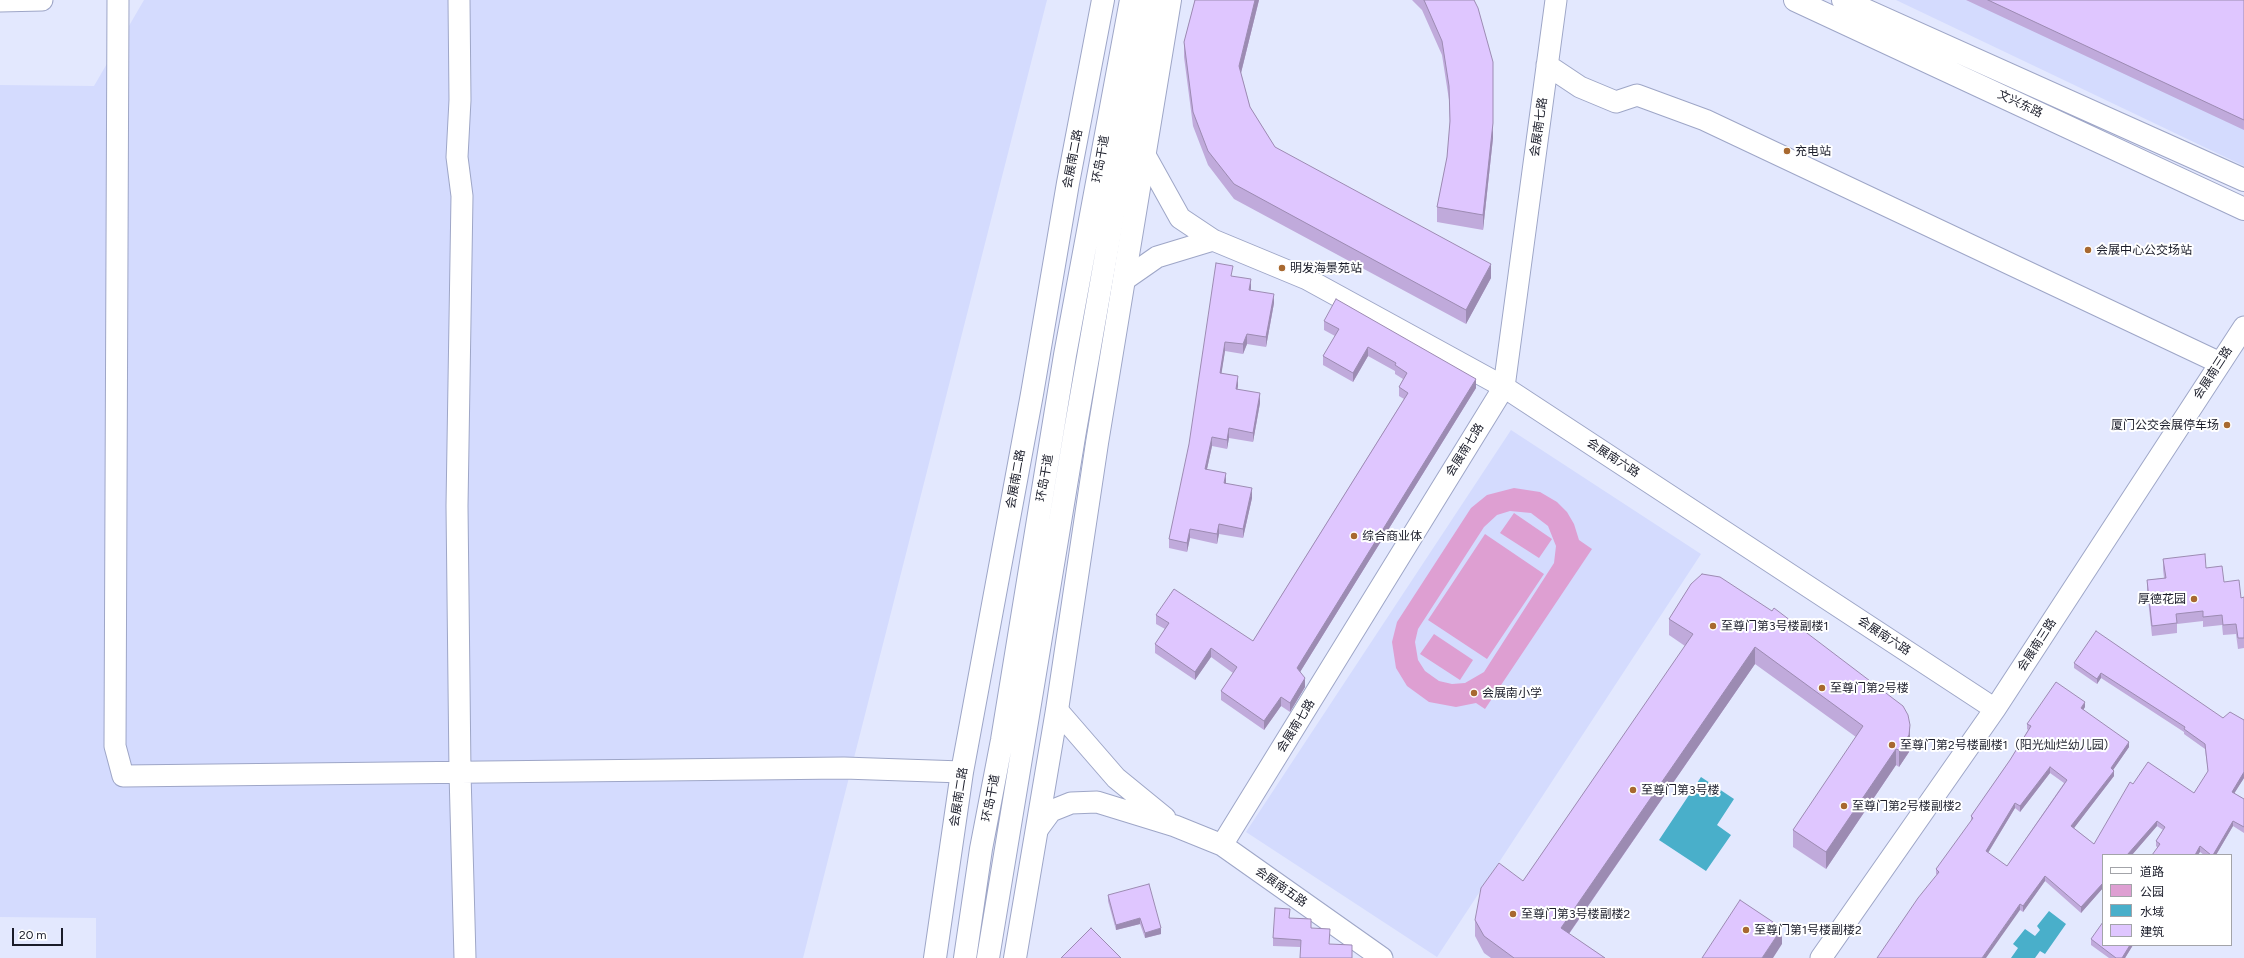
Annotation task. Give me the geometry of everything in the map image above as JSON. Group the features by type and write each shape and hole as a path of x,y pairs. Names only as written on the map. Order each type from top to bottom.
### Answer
{"main road":[{"name":"会展南二路","path":"935,958 962,772 1032,394 1068,183 1103,0"},
{"name":"环岛干道","path":"965,958 981,849 1002,740 1065,355 1131,0"},
{"name":"环岛干道","path":"988,958 1076,423 1151,0"},
{"path":"1015,958 1057,710 1124,280 1170,0"},
{"name":"文兴东路","path":"1795,0 2244,209"},
{"name":"文兴东路","path":"1844,0 2244,180"}],"street":[{"path":"0,2 42,0"},
{"path":"118,0 115,746 123,776 844,768 962,772"},
{"path":"459,0 460,100 458,157 462,196 458,506 460,773 465,958"},
{"name":"会展南七路","path":"1222,845 1504,387 1556,0"},
{"path":"1547,65 1580,87 1616,102 1638,95 1705,120 2220,363"},
{"name":"会展南六路","path":"1145,155 1180,218 1213,240 1307,279 1504,387 1995,708"},
{"path":"1124,280 1157,257 1213,240"},
{"name":"会展南三路","path":"1821,958 1995,708 2244,327"},
{"path":"1057,710 1116,778 1175,826"},
{"path":"1037,830 1052,810 1072,803 1097,802 1175,826"},
{"name":"会展南五路","path":"1175,826 1222,845 1382,958"}],"shaded area":[{"path":"144,0 1047,0 803,958 96,958 96,918 0,917 0,85 94,86"},
{"path":"1896,0 2244,0 2244,166"},
{"name":"会展南小学","path":"1511,430 1701,554 1437,957 1246,832"}],"green space":[{"path":"1514,488 1540,492 1557,502 1567,512 1574,524 1579,540 1592,549 1485,709 1476,703 1456,707 1429,702 1407,686 1396,668 1392,642 1397,622 1471,508 1487,495","holes":["1510,511 1531,513 1548,526 1556,546 1554,563 1484,672 1465,683 1452,684 1439,681 1425,671 1418,660 1415,642 1418,629 1484,527 1497,515"]},
{"path":"1514,513 1552,539 1539,558 1500,533"},
{"path":"1485,534 1544,574 1487,659 1428,620"},
{"path":"1434,634 1473,660 1460,680 1420,654"}],"water":[{"path":"1701,777 1734,799 1717,825 1731,835 1706,871 1659,840"},
{"path":"2049,911 2066,924 2045,954 2040,951 2035,958 2011,958 2018,948 2013,944 2025,929 2035,936 2040,930 2037,926"}],"building":[{"path":"1195,0 1255,0 1239,66 1250,107 1275,147 1491,264 1466,310 1234,184 1208,151 1193,112 1184,42"},
{"path":"1424,0 1474,0 1478,8 1493,62 1493,123 1483,215 1437,207 1447,157 1450,121 1449,86 1442,41"},
{"path":"1988,0 2244,0 2244,120"},
{"path":"1216,263 1233,266 1231,276 1251,279 1249,290 1274,294 1266,337 1247,334 1243,344 1225,342 1220,373 1238,376 1236,389 1260,393 1253,433 1229,428 1227,440 1212,437 1205,469 1226,473 1224,483 1252,488 1243,529 1219,524 1217,534 1190,529 1187,543 1169,539 1189,444"},
{"path":"1336,299 1476,379 1297,668 1305,678 1290,703 1281,697 1264,721 1221,691 1237,667 1211,648 1195,672 1155,644 1169,623 1156,615 1174,589 1253,641 1408,393 1399,387 1407,373 1395,365 1396,363 1368,347 1353,373 1323,356 1339,329 1324,321"},
{"name":"厚德花园","path":"2205,554 2206,568 2222,566 2224,582 2239,580 2241,598 2244,597 2244,638 2238,638 2236,624 2223,625 2222,615 2203,617 2203,611 2176,614 2177,623 2152,626 2147,580 2166,578 2163,559"},
{"path":"1702,574 1720,577 1772,611 1774,608 1903,706 1908,715 1910,725 1909,735 1899,750 1896,749 1826,852 1793,830 1863,726 1755,647 1561,928 1605,958 1514,958 1484,936 1475,920 1481,888 1499,863 1523,881 1693,634 1669,619 1691,584"},
{"path":"2096,631 2223,718 2230,712 2244,720 2244,772 2232,792 2244,799 2244,827 2233,821 2214,854 2210,854 2200,846 2196,854 2153,854 2160,844 2156,841 2165,827 2157,821 2128,854 2102,854 2102,884 2081,907 2045,876 2023,906 2020,904 1982,958 1877,958 1918,898 1939,872 1936,869 1973,818 1971,816 2010,760 2031,726 2027,724 2056,682 2085,702 2081,708 2129,742 2111,768 2114,771 2071,826 2094,844 2130,782 2133,784 2148,762 2194,793 2208,771 2205,744 2184,729 2185,727 2101,673 2097,679 2074,663","holes":["2050,767 2067,780 2007,866 1986,851 2015,803 2020,806"]},
{"path":"1149,884 1161,928 1145,933 1140,918 1116,925 1108,895"},
{"path":"1740,900 1782,928 1762,958 1702,958"},
{"path":"1275,908 1290,909 1289,918 1311,919 1311,928 1330,929 1329,944 1352,945 1352,958 1300,958 1301,940 1273,938"},
{"path":"2102,923 2102,946 2129,946 2122,958 2116,958 2091,939"},
{"path":"1091,928 1121,958 1061,958"}],"place":[{"name":"充电站","path":"1787,151"},
{"name":"会展中心公交场站","path":"2088,250"},
{"name":"明发海景苑站","path":"1282,268"},
{"name":"厦门公交会展停车场","path":"2227,425"},
{"name":"综合商业体","path":"1354,536"},
{"name":"厚德花园","path":"2194,599"},
{"name":"至尊门第3号楼副楼1","path":"1713,626"},
{"name":"至尊门第2号楼","path":"1822,688"},
{"name":"会展南小学","path":"1474,693"},
{"name":"至尊门第2号楼副楼1（阳光灿烂幼儿园）","path":"1892,745"},
{"name":"至尊门第3号楼","path":"1633,790"},
{"name":"至尊门第2号楼副楼2","path":"1844,806"},
{"name":"至尊门第3号楼副楼2","path":"1513,914"},
{"name":"至尊门第1号楼副楼2","path":"1746,930"}]}
